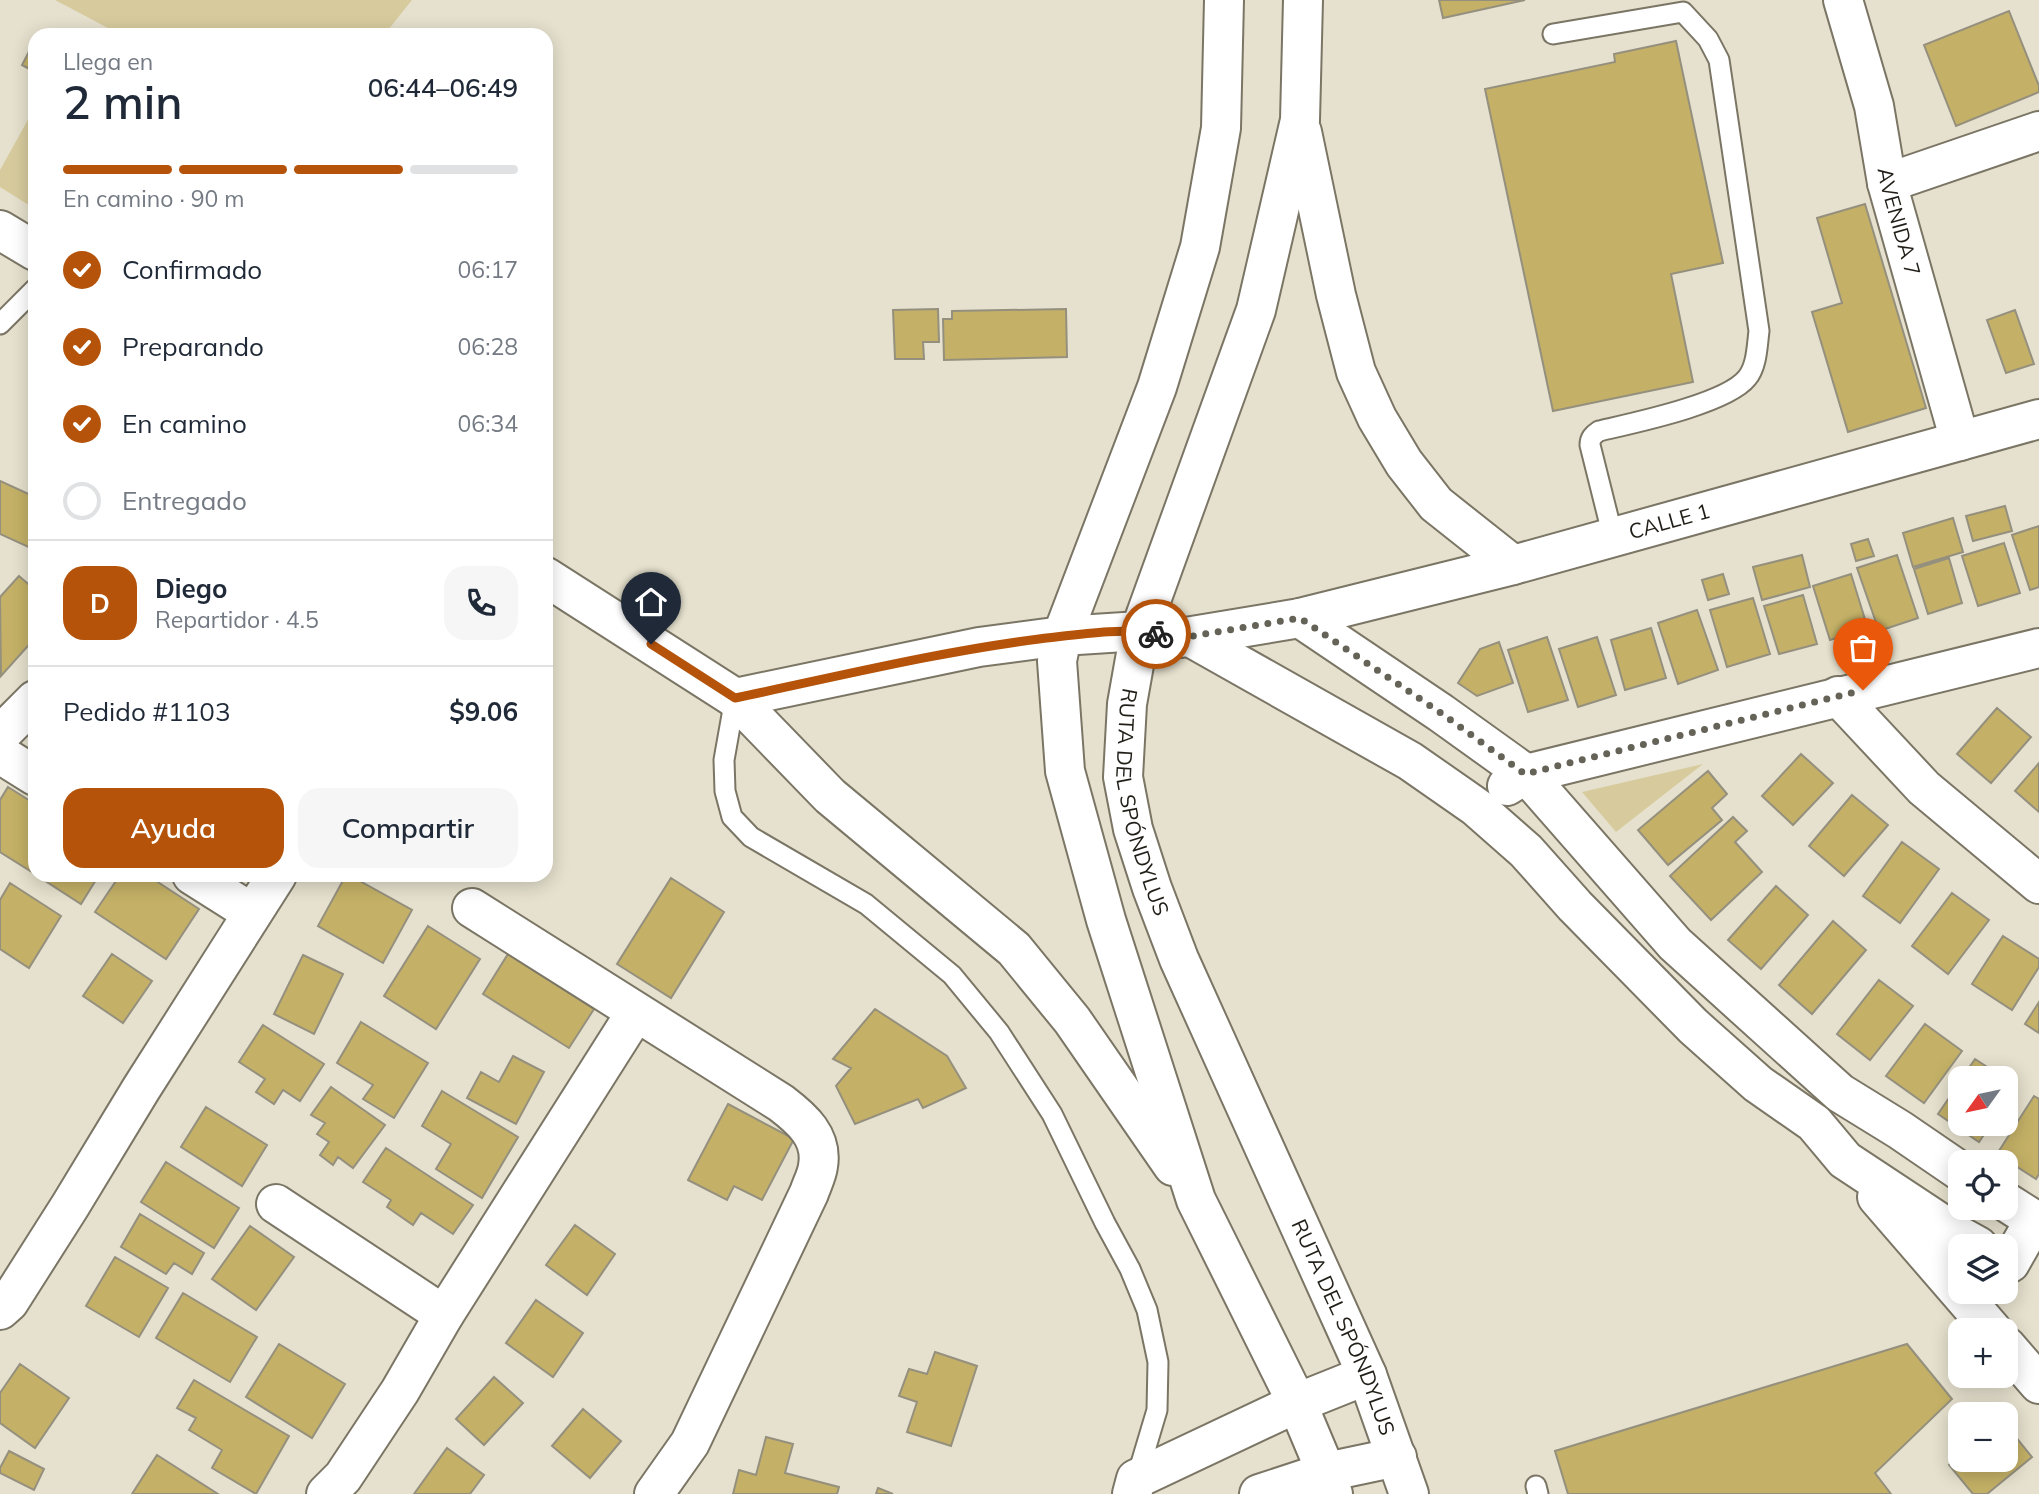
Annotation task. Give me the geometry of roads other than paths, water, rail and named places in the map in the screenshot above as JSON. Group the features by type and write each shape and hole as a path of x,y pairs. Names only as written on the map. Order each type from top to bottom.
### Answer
{"main road":[{"path":"1196,1200 1106,920 1065,771 1057,661 1062,636 1157,387 1200,247 1221,128 1224,0"},
{"name":"RUTA DEL SPÓNDYLUS","path":"1303,0 1300,120 1256,310 1140,631 1127,704 1123,777 1133,829 1179,959 1367,1375 1409,1494"},
{"name":"AVENIDA 7","path":"1843,0 1874,106 1887,183 1960,441"},
{"path":"1300,120 1336,295 1356,372 1377,418 1404,463 1436,503 1513,565"},
{"path":"1887,183 2039,131"},
{"path":"0,230 28,247"},
{"name":"CALLE 1","path":"1190,637 1300,618 1513,565 2039,419"},
{"path":"553,581 735,698 830,796 1014,949 1072,1020 1196,1200 1297,1403 1329,1483"},
{"path":"1300,618 1441,713 1525,774 1675,944 1840,1093 1948,1163"},
{"path":"735,698 979,647 1062,636 1140,631 1190,637 1409,761 1476,807 1526,851 1574,905 1693,1026 1758,1084 1814,1123 1982,1318"},
{"path":"1476,807 1525,774 2039,648"},
{"path":"1838,696 1924,788 2039,884"},
{"path":"0,734 28,707"},
{"path":"0,754 28,772"},
{"path":"203,882 252,913"},
{"path":"0,1310 9,1302 272,882"},
{"path":"472,908 781,1103 803,1120 816,1140 819,1165 809,1192 690,1443 654,1494"},
{"path":"1642,974 1675,944"},
{"path":"326,1494 343,1478 386,1413 444,1315 636,1012"},
{"path":"1814,1123 1840,1093"},
{"path":"1845,1160 1957,1234"},
{"path":"276,1203 444,1315"},
{"path":"2018,1236 2026,1215"},
{"path":"2018,1360 2039,1384"},
{"path":"1143,1489 1187,1455 1297,1403 1367,1375"},
{"path":"1259,1494 1329,1483 1397,1457"}],"lane":[{"path":"1553,34 1683,12 1708,39 1719,60 1759,331 1756,357 1748,377 1728,394 1593,434 1590,445 1612,537"},
{"path":"0,324 28,296"},
{"path":"735,698 724,760 725,791 732,817 751,837 866,904 952,975 999,1032 1052,1114 1130,1269 1147,1310 1158,1362 1157,1410 1143,1489"}]}
